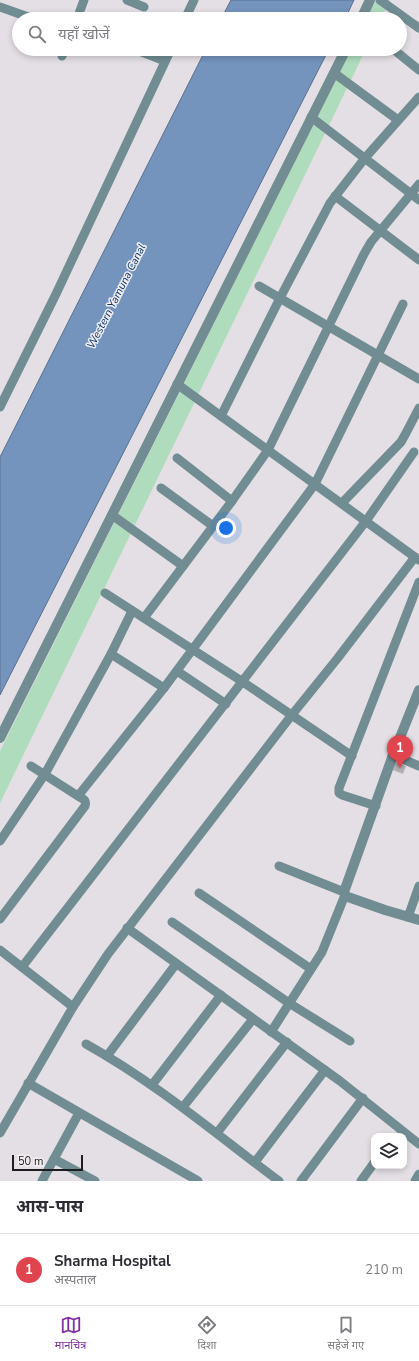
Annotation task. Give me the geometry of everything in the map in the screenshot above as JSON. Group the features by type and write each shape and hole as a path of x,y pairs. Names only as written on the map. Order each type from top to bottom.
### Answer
{"street":[{"path":"80,12 84,0"},
{"path":"127,0 144,7"},
{"path":"188,12 194,0"},
{"path":"364,12 370,0"},
{"path":"380,0 397,12"},
{"path":"0,7 14,12"},
{"path":"407,19 419,28"},
{"path":"152,56 165,61"},
{"path":"0,407 56,294 168,56"},
{"path":"0,738 342,56"},
{"path":"402,56 419,70"},
{"path":"334,73 398,120"},
{"path":"221,416 321,218 335,196 365,158 419,97"},
{"path":"311,117 415,197"},
{"path":"144,618 232,501 268,450 364,254 371,242 381,230 415,197 419,184"},
{"path":"335,196 419,260"},
{"path":"259,286 419,379"},
{"path":"78,796 193,650 315,484 403,304"},
{"path":"0,1133 73,1007 127,928 291,716 417,558 177,384"},
{"path":"342,503 400,442 419,408"},
{"path":"22,967 366,521 414,452"},
{"path":"177,458 232,501"},
{"path":"161,488 213,526"},
{"path":"112,515 183,566"},
{"path":"376,806 342,795 339,793 339,788 419,582"},
{"path":"105,593 243,682 352,756"},
{"path":"0,842 45,774 111,654 132,611"},
{"path":"111,654 164,688"},
{"path":"177,671 226,704"},
{"path":"271,1032 322,952 345,893 394,755 418,695"},
{"path":"394,755 419,766"},
{"path":"0,919 85,806 85,801 31,766"},
{"path":"279,866 385,910 419,920"},
{"path":"408,917 419,886"},
{"path":"199,893 311,969"},
{"path":"172,922 289,1003 350,1041"},
{"path":"127,928 325,1070 362,1098 397,1132 419,1144"},
{"path":"0,950 73,1007"},
{"path":"107,1056 176,964"},
{"path":"152,1085 221,995"},
{"path":"183,1107 254,1019"},
{"path":"217,1133 287,1042"},
{"path":"86,1044 152,1085 183,1107 279,1181"},
{"path":"255,1162 325,1070"},
{"path":"28,1083 182,1177 198,1181"},
{"path":"301,1181 362,1098"},
{"path":"42,1181 79,1113"},
{"path":"54,1158 95,1181"},
{"path":"361,1181 371,1168"},
{"path":"415,1181 419,1174"}],"green space":[{"path":"376,0 390,0 384,12 370,12"},
{"path":"348,56 363,56 0,803 0,751"}],"water":[{"path":"231,0 354,0 348,12 225,12"},
{"name":"Western Yamuna Canal","path":"202,56 325,56 0,695 0,457"}],"building":[{"path":"393,762 406,766 403,774 390,769"}],"place":[{"name":"Sharma Hospital","path":"400,768"}]}
